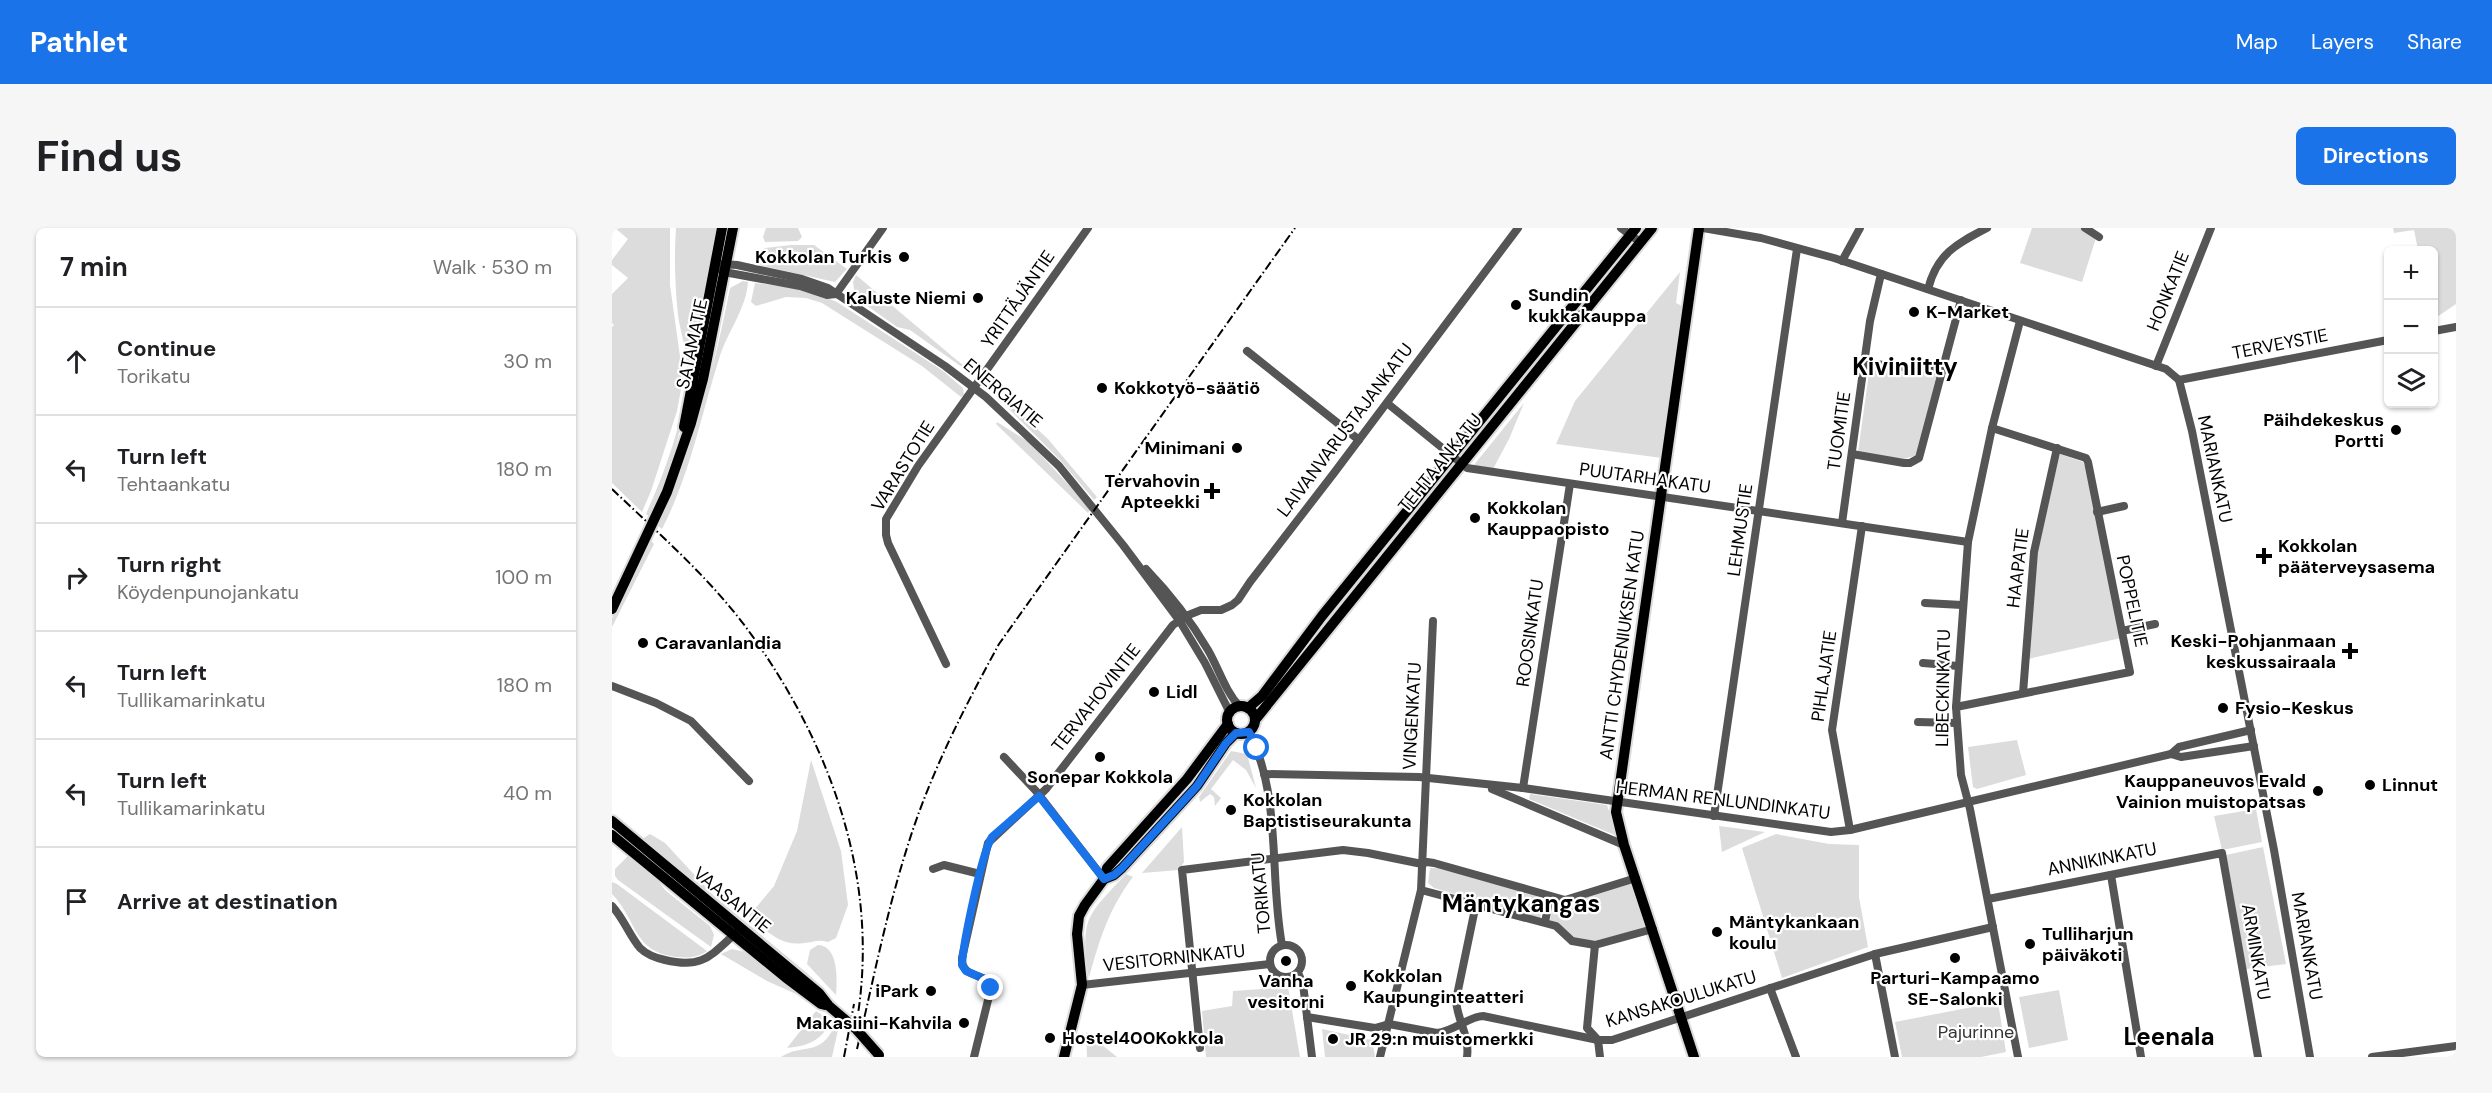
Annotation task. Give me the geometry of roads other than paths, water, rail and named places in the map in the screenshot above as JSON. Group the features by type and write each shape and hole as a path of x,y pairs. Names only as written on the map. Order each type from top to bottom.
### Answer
{"main road":[{"name":"SATAMATIE","path":"677,466 722,228"},
{"name":"SATAMATIE","path":"612,609 661,506 677,466 698,400 733,228"},
{"name":"TEHTAANKATU","path":"1244,707 1262,696 1322,616 1636,235 1652,228"},
{"name":"ANTTI CHYDENIUKSEN KATU","path":"1694,1057 1624,845 1617,820 1616,802 1701,228"},
{"name":"TEHTAANKATU","path":"1255,720 1461,464 1636,235"},
{"name":"SATAMATIE","path":"612,592 635,559"},
{"path":"1064,1057 1082,985 1077,933 1079,916 1085,905 1104,879 1107,868 1187,779 1229,719 1244,707 1253,713 1255,720 1249,732 1236,733 1178,808 1122,868 1114,875 1104,879"},
{"path":"1229,719 1236,733"},
{"name":"VAASANTIE","path":"612,821 738,932"},
{"name":"VAASANTIE","path":"612,835 825,998 829,1006 856,1029 880,1056"}],"street":[{"path":"836,294 883,228"},
{"name":"YRITTÄJÄNTIE","path":"975,388 1088,228"},
{"name":"LAIVANVARUSTAJANKATU","path":"1182,618 1206,609 1227,608 1238,600 1518,228"},
{"path":"1621,228 1636,235"},
{"path":"1701,228 1761,238 1842,261 2156,366 2171,372 2179,380"},
{"path":"1842,261 1860,228"},
{"path":"1928,289 1941,258 1963,240 1987,228"},
{"path":"2085,228 2098,237"},
{"name":"HONKATIE","path":"2156,366 2211,228"},
{"name":"LEHMUSTIE","path":"1714,816 1797,249"},
{"name":"ENERGIATIE","path":"714,266 802,279 828,288 975,388 1059,466 1209,652 1231,695 1244,707"},
{"name":"TUOMITIE","path":"1842,523 1870,321 1881,274"},
{"path":"1852,454 1904,463 1910,463 1919,458 1961,300"},
{"name":"LIBECKINKATU","path":"2018,1057 1988,898 1961,775 1956,707 1968,542 1992,428 2020,321"},
{"path":"2438,330 2456,327"},
{"name":"TERVEYSTIE","path":"2179,380 2384,341"},
{"path":"1247,351 1359,440"},
{"path":"1865,363 1942,371"},
{"name":"MARIANKATU","path":"2179,380 2192,431 2251,730 2310,1057"},
{"name":"VARASTOTIE","path":"946,664 888,543 885,526 886,519 918,466 975,388"},
{"path":"1387,403 1461,464"},
{"name":"POPPELITIE","path":"1956,707 2130,672 2086,458 1992,428"},
{"name":"HAAPATIE","path":"2023,693 2034,552 2057,448"},
{"name":"PUUTARHAKATU","path":"1461,464 1467,468 1570,484 1968,542"},
{"name":"ROOSINKATU","path":"1523,788 1570,484"},
{"path":"2097,512 2124,506"},
{"name":"PIHLAJATIE","path":"1850,830 1832,730 1862,526"},
{"path":"1925,603 1962,605"},
{"name":"ENERGIATIE","path":"1182,618 1205,663 1229,719"},
{"name":"TERVAHOVINTIE","path":"974,1057 991,988 989,981 966,971 962,965 988,843 1039,796 1182,618"},
{"name":"VINGENKATU","path":"1380,1057 1421,890 1433,621"},
{"path":"2122,631 2155,624"},
{"path":"1923,663 1958,666"},
{"path":"612,686 656,703 691,721 750,781"},
{"path":"1918,722 1956,723"},
{"name":"HERMAN RENLUNDINKATU","path":"1264,774 1425,777 1487,786 1523,788 1832,831 1850,830 2170,754 2178,747 2251,730"},
{"name":"TORIKATU","path":"1249,732 1257,748 1264,774 1282,945"},
{"name":"HERMAN RENLUNDINKATU","path":"2170,754 2181,757 2254,746"},
{"path":"1004,757 1039,796 1104,879"},
{"path":"1487,786 1624,845"},
{"path":"1200,1048 1182,870 1274,858 1354,851 1422,864 1427,861 1565,900 1636,878"},
{"name":"ANNIKINKATU","path":"1988,898 2223,853"},
{"name":"ARMINKATU","path":"2223,853 2258,1057"},
{"path":"933,868 944,865 980,874"},
{"path":"2111,875 2141,1057"},
{"path":"1421,890 1545,922 1556,926 1572,941 1595,945 1653,929"},
{"path":"1545,922 1550,897"},
{"path":"1467,1057 1468,1043 1464,1025 1456,1010 1456,1000 1476,904"},
{"path":"612,906 640,948 662,960 697,963 707,958 738,932"},
{"name":"KANSAKOULUKATU","path":"1307,1017 1375,1028 1389,1024 1437,1033 1464,1025 1478,1016 1483,1016 1598,1040 1623,1037 1875,954 1993,927"},
{"path":"1282,945 1293,946 1301,953 1303,964 1298,973 1289,978 1279,976 1270,964 1274,950 1282,945"},
{"path":"1595,945 1587,1028 1598,1040 1600,1057"},
{"path":"1875,954 1895,1057"},
{"name":"VESITORNINKATU","path":"1082,985 1270,964"},
{"path":"1298,973 1303,984 1312,1057"},
{"path":"1770,988 1796,1057"},
{"path":"2372,1057 2456,1046"}],"railway":[{"path":"857,1049 880,948 916,821 948,744 999,644 1295,228"},
{"path":"612,489 683,556 733,611 777,673 802,717 824,764 841,812 854,861 861,911 863,962 858,1014"},
{"path":"844,1057 854,1004"}],"place":[{"name":"Kokkolan Turkis","path":"904,257"},
{"name":"Kaluste Niemi","path":"978,298"},
{"name":"Sundin kukkakauppa","path":"1516,305"},
{"name":"K-Market","path":"1914,312"},
{"name":"Kokkotyö-säätiö","path":"1102,388"},
{"name":"Päihdekeskus Portti","path":"2396,430"},
{"name":"Minimani","path":"1237,448"},
{"name":"Tervahovin Apteekki","path":"1212,491"},
{"name":"Kokkolan Kauppaopisto","path":"1475,518"},
{"name":"Kokkolan pääterveysasema","path":"2264,556"},
{"name":"Caravanlandia","path":"643,643"},
{"name":"Keski-Pohjanmaan keskussairaala","path":"2350,651"},
{"name":"Lidl","path":"1154,692"},
{"name":"Fysio-Keskus","path":"2223,708"},
{"name":"Sonepar Kokkola","path":"1100,757"},
{"name":"Linnut","path":"2370,785"},
{"name":"Kauppaneuvos Evald Vainion muistopatsas","path":"2318,791"},
{"name":"Kokkolan Baptistiseurakunta","path":"1231,810"},
{"name":"Mäntykankaan koulu","path":"1717,932"},
{"name":"Tulliharjun päiväkoti","path":"2030,944"},
{"name":"Parturi-Kampaamo SE-Salonki","path":"1955,958"},
{"name":"Vanha vesitorni","path":"1286,961"},
{"name":"Kokkolan Kaupunginteatteri","path":"1351,986"},
{"name":"iPark","path":"931,991"},
{"name":"Makasiini-Kahvila","path":"964,1023"},
{"name":"Hostel400Kokkola","path":"1050,1038"},
{"name":"JR 29:n muistomerkki","path":"1333,1039"}],"district":[{"name":"Kiviniitty","path":"1905,367"},
{"name":"Mäntykangas","path":"1521,904"},
{"name":"Leenala","path":"2169,1037"}],"park label":[{"name":"Pajurinne","path":"1976,1032"}]}
